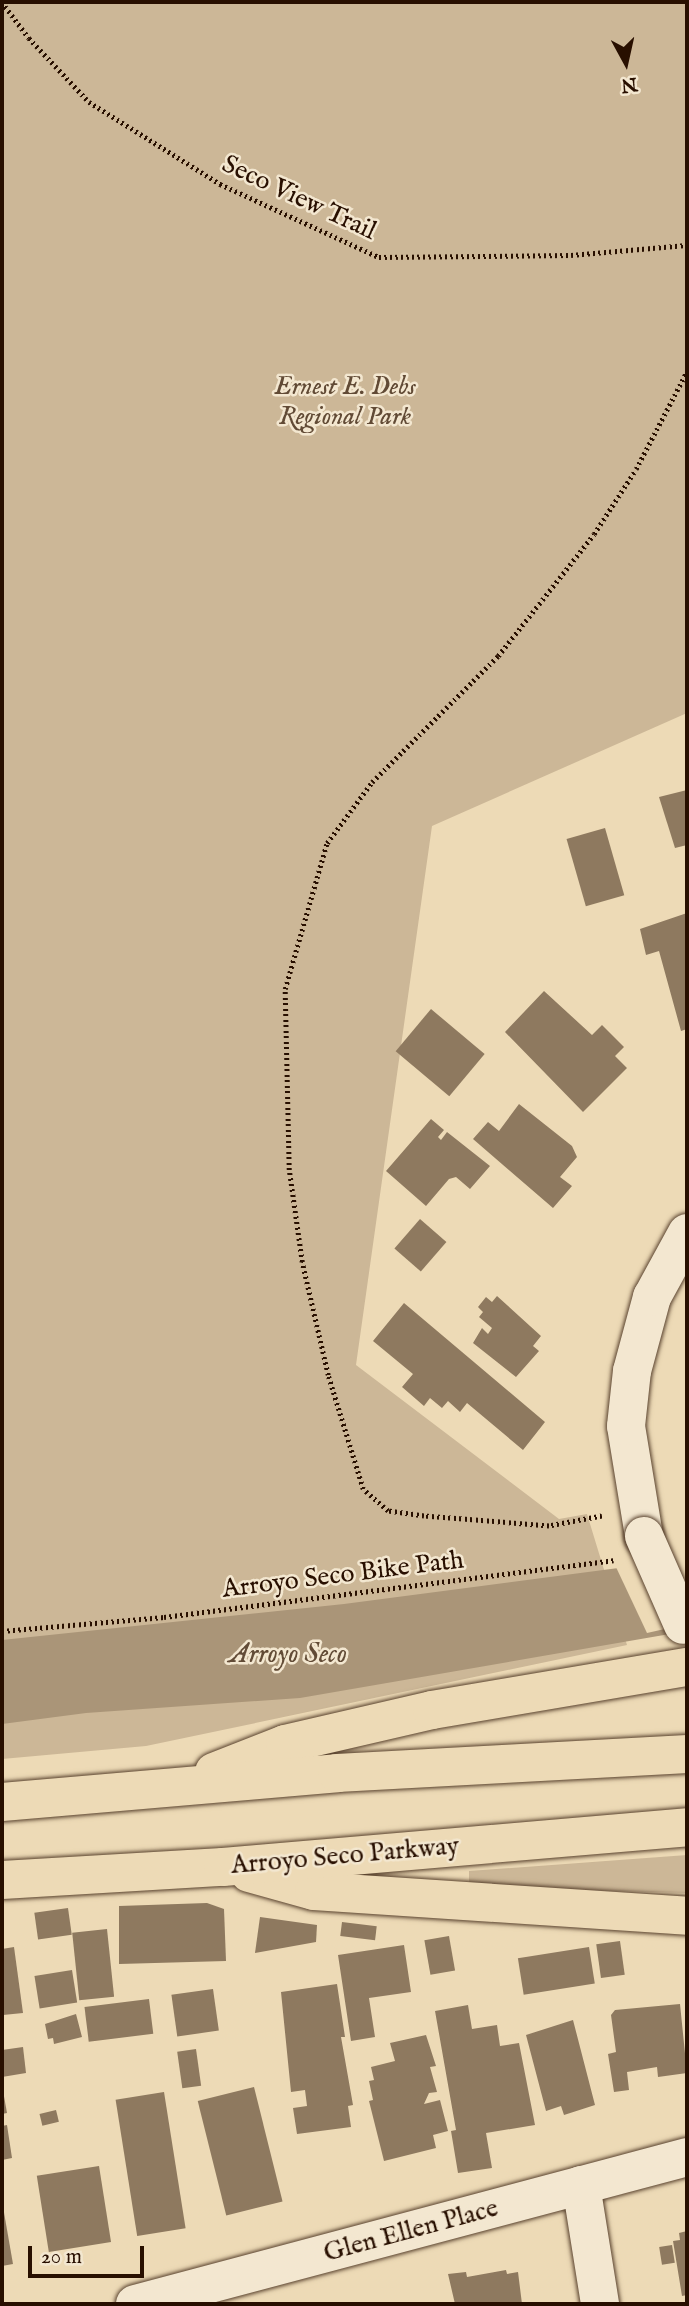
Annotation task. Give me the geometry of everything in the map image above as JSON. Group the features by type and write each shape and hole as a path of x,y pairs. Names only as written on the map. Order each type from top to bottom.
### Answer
{"highway":[{"path":"173,1788 299,1741 432,1710 687,1667"},
{"path":"2,1802 337,1773 687,1754"},
{"name":"Arroyo Seco Parkway","path":"2,1880 223,1867 687,1827"},
{"path":"223,1867 314,1891 687,1916"}],"street":[{"path":"685,1627 635,1533 626,1426 632,1371 652,1297 687,1233"},
{"name":"Glen Ellen Place","path":"135,2304 251,2289 581,2185 687,2157"},
{"path":"581,2185 600,2304"}],"path":[{"name":"Seco View Trail","path":"2,2 29,38 89,102 220,184 379,257 570,255 687,245"},
{"path":"635,1533 388,1511 363,1489 328,1375 302,1262 289,1170 285,989 327,843 372,782 498,656 569,567 635,469 687,371"},
{"name":"Arroyo Seco Bike Path","path":"2,1631 164,1617 635,1533"}],"green space":[{"name":"Ernest E. Debs Regional Park","path":"2,2 687,2 687,713 432,826 356,1365 559,1519 587,1514 627,1645 146,1746 2,1759"},
{"path":"687,1855 687,1893 469,1887 469,1871"}],"water":[{"name":"Arroyo Seco","path":"687,1559 687,1631 300,1698 86,1713 2,1724 2,1640 344,1604"}],"pier":[{"path":"687,1555 687,1624 647,1633 615,1565"}],"building":[{"path":"687,790 687,845 675,848 659,797"},
{"path":"605,828 624,895 586,906 567,839"},
{"path":"687,913 687,1029 681,1031 659,951 646,955 640,929"},
{"path":"544,991 592,1035 602,1025 624,1047 615,1056 627,1068 583,1112 505,1032"},
{"path":"431,1009 485,1054 449,1096 396,1051"},
{"path":"519,1104 572,1146 577,1157 560,1177 572,1186 553,1208 473,1139 488,1122 499,1131"},
{"path":"431,1119 444,1130 438,1137 441,1140 447,1132 490,1166 470,1189 456,1177 449,1179 426,1206 386,1171"},
{"path":"420,1219 446,1242 421,1271 394,1248"},
{"path":"497,1296 541,1336 533,1346 539,1351 516,1377 473,1343 482,1328 488,1334 492,1328 479,1317 483,1312 478,1307 486,1297 492,1302"},
{"path":"404,1303 545,1422 523,1450 467,1403 460,1412 448,1401 442,1408 430,1398 424,1406 402,1387 413,1374 373,1341"},
{"path":"207,1903 224,1909 226,1961 119,1964 119,1906"},
{"path":"68,1908 72,1935 38,1939 34,1913"},
{"path":"260,1917 317,1925 316,1942 255,1953"},
{"path":"342,1922 377,1926 375,1940 340,1936"},
{"path":"107,1929 114,1997 79,2000 72,1933"},
{"path":"449,1936 455,1970 430,1975 424,1940"},
{"path":"620,1941 625,1975 601,1978 596,1944"},
{"path":"404,1945 411,1992 369,1998 375,2037 351,2041 338,1955"},
{"path":"14,1947 23,2013 3,2015 2,1949"},
{"path":"589,1947 595,1984 524,1995 518,1958"},
{"path":"72,1970 77,2003 40,2009 34,1976"},
{"path":"337,1984 345,2037 341,2037 353,2105 348,2106 351,2127 297,2134 293,2108 307,2106 305,2090 291,2092 281,1992"},
{"path":"213,1989 219,2031 177,2036 171,1995"},
{"path":"149,1999 153,2034 89,2042 84,2007"},
{"path":"680,2004 687,2073 658,2077 657,2067 627,2072 629,2090 614,2092 608,2054 616,2052 611,2015 615,2010"},
{"path":"468,2005 472,2029 497,2025 500,2046 519,2043 535,2125 486,2133 492,2168 458,2173 451,2131 456,2130 435,2011"},
{"path":"76,2014 82,2037 54,2044 53,2038 48,2039 45,2024"},
{"path":"573,2020 595,2105 564,2115 561,2106 546,2111 526,2035"},
{"path":"426,2035 436,2066 430,2067 437,2092 429,2093 424,2104 440,2100 448,2131 433,2135 436,2148 384,2161 369,2101 373,2100 369,2081 374,2080 371,2067 395,2061 390,2043"},
{"path":"23,2047 26,2073 2,2077 2,2050"},
{"path":"196,2049 201,2086 182,2088 177,2052"},
{"path":"2,2085 7,2113 2,2114"},
{"path":"254,2087 283,2201 226,2216 198,2101"},
{"path":"164,2092 186,2228 137,2236 116,2100"},
{"path":"56,2110 59,2122 42,2126 40,2114"},
{"path":"7,2125 12,2158 2,2160 2,2126"},
{"path":"99,2166 111,2242 49,2252 37,2176"},
{"path":"2,2201 13,2264 2,2266"},
{"path":"687,2231 687,2295 682,2296 673,2241 680,2240 679,2233"},
{"path":"672,2245 675,2263 662,2265 659,2247"},
{"path":"506,2270 507,2274 518,2272 522,2304 455,2304 448,2274 466,2272 467,2277"}]}
